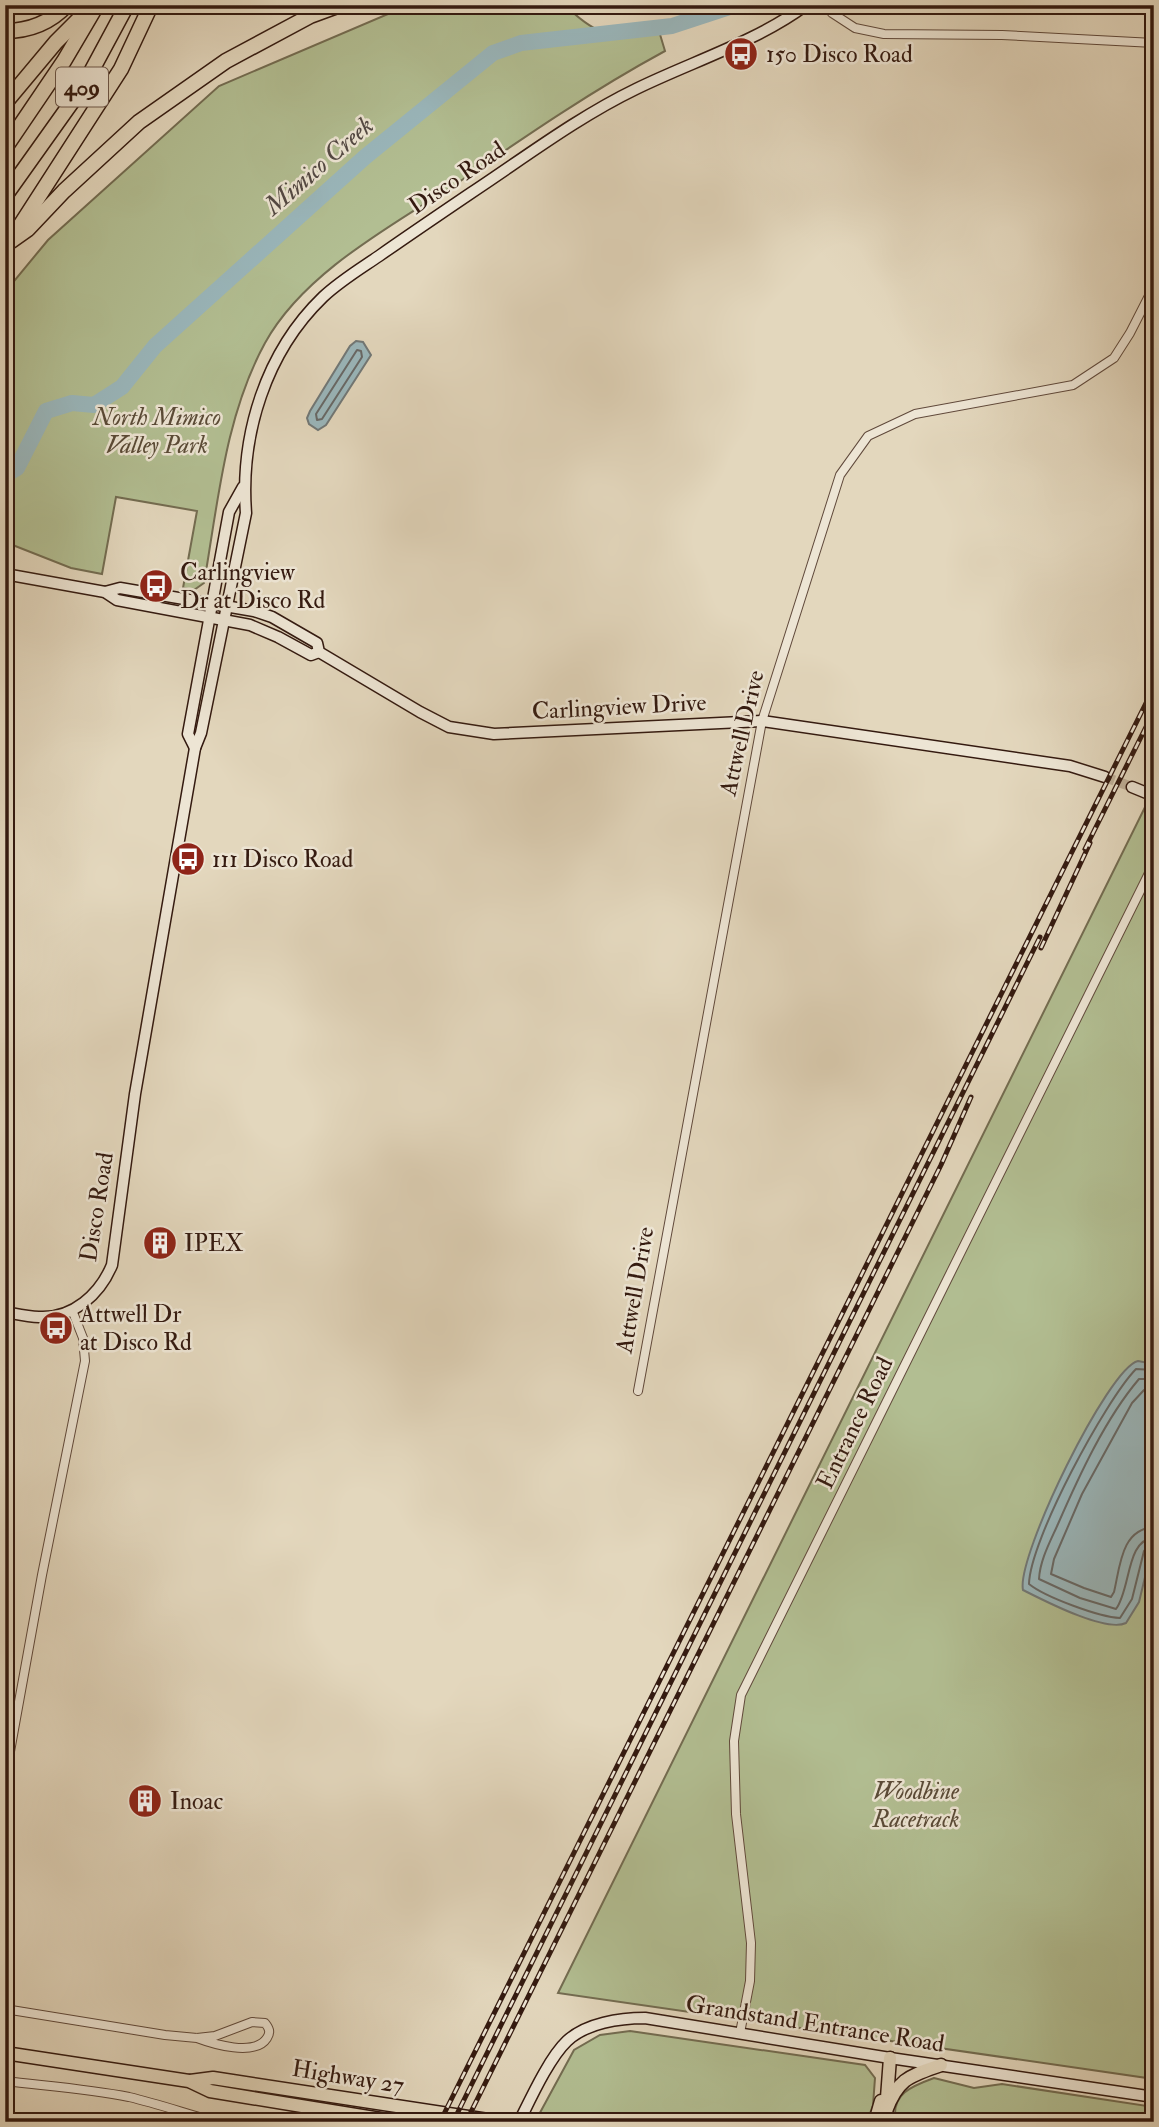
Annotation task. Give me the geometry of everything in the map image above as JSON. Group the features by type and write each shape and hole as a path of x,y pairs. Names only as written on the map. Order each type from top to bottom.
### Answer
{"highway":[{"path":"5,31 26,30 45,23 67,5"},
{"path":"10,97 56,43 95,5"},
{"name":"409","path":"5,148 64,61 95,5"},
{"name":"409","path":"5,196 84,85 127,5"},
{"path":"8,244 121,69 151,5"},
{"path":"8,244 139,122 226,61 310,16 340,5"}],"main road":[{"name":"Disco Road","path":"72,1310 99,1289 109,1272 115,1252 135,1094 195,748 201,733 246,513 244,486 257,405 270,372 289,337 304,317 339,283 599,110 679,68 759,34 806,5"},
{"name":"Disco Road","path":"195,748 188,734 209,618 229,512 244,486"},
{"name":"Carlingview Drive","path":"5,575 105,592 117,600 250,625 311,655 320,652"},
{"name":"Carlingview Drive","path":"105,592 120,588 272,617 317,643 320,652 420,712 449,727 470,732 494,734 762,721 1070,766 1105,777"},
{"path":"1132,787 1154,796"},
{"path":"5,1312 38,1317 72,1310"},
{"name":"Grandstand Entrance Road","path":"519,2122 567,2041 589,2028 624,2018 645,2018 890,2059 1154,2097"},
{"name":"Highway 27","path":"5,2053 189,2081 213,2078 501,2122"},
{"path":"887,2116 890,2059"},
{"path":"887,2116 891,2096 901,2082 941,2065"},
{"name":"Highway 27","path":"189,2081 210,2091 399,2122"},
{"path":"875,2122 881,2101 888,2092"}],"street":[{"path":"825,5 855,28 884,34 1002,34 1154,43"},
{"name":"Attwell Drive","path":"638,1391 762,721 840,475 868,436 915,414 1073,385 1114,358 1154,286"},
{"name":"Entrance Road","path":"740,2033 750,1981 751,1943 736,1802 734,1741 741,1695 1154,863"},
{"path":"5,1779 85,1361 83,1338 72,1310"},
{"path":"5,2010 197,2038 218,2045 253,2046 266,2039 269,2028 265,2022 252,2021 215,2036 197,2038"},
{"path":"5,2081 128,2097 170,2106 181,2112 217,2122"},
{"path":"181,2112 189,2122"}],"green space":[{"name":"North Mimico Valley Park","path":"409,5 586,5 568,8 591,26 610,34 631,35 659,31 665,51 586,97 379,233 326,272 302,294 282,317 251,371 225,460 204,583 194,590 183,588 197,511 116,497 102,574 71,568 5,542 5,292 48,240 219,86","holes":["481,62 241,271 243,260"]},
{"name":"Woodbine Racetrack","path":"1154,789 1154,2079 558,1993"},
{"path":"630,2031 865,2065 875,2078 873,2105 867,2122 536,2120 574,2050 600,2035"},
{"path":"934,2078 974,2088 1002,2084 1154,2107 1154,2122 896,2122 896,2104 904,2092"}],"water":[{"path":"356,341 363,342 371,355 326,425 318,430 309,424 307,418 350,346"},
{"path":"1138,1361 1154,1364 1154,1540 1139,1602 1126,1623 1117,1625 1090,1620 1023,1590 1025,1571 1034,1541 1067,1466 1106,1395 1124,1371"}],"waterway":[{"name":"Mimico Creek","path":"5,475 17,468 46,411 72,403 94,405 122,387 155,346 365,157 493,53 521,43 672,26 736,5"}],"tunnel":[{"path":"1105,777 1132,787"}],"railway":[{"path":"440,2122 1154,687"},
{"path":"1085,849 1154,711"},
{"path":"1041,948 1090,843"},
{"path":"453,2122 1040,937"},
{"path":"466,2122 941,1165 971,1097"}],"place":[{"name":"150 Disco Road","path":"741,54"},
{"name":"Carlingview Dr at Disco Rd","path":"156,586"},
{"name":"111 Disco Road","path":"188,859"},
{"name":"IPEX","path":"160,1243"},
{"name":"Attwell Dr at Disco Rd","path":"56,1328"},
{"name":"Inoac","path":"145,1801"}]}
